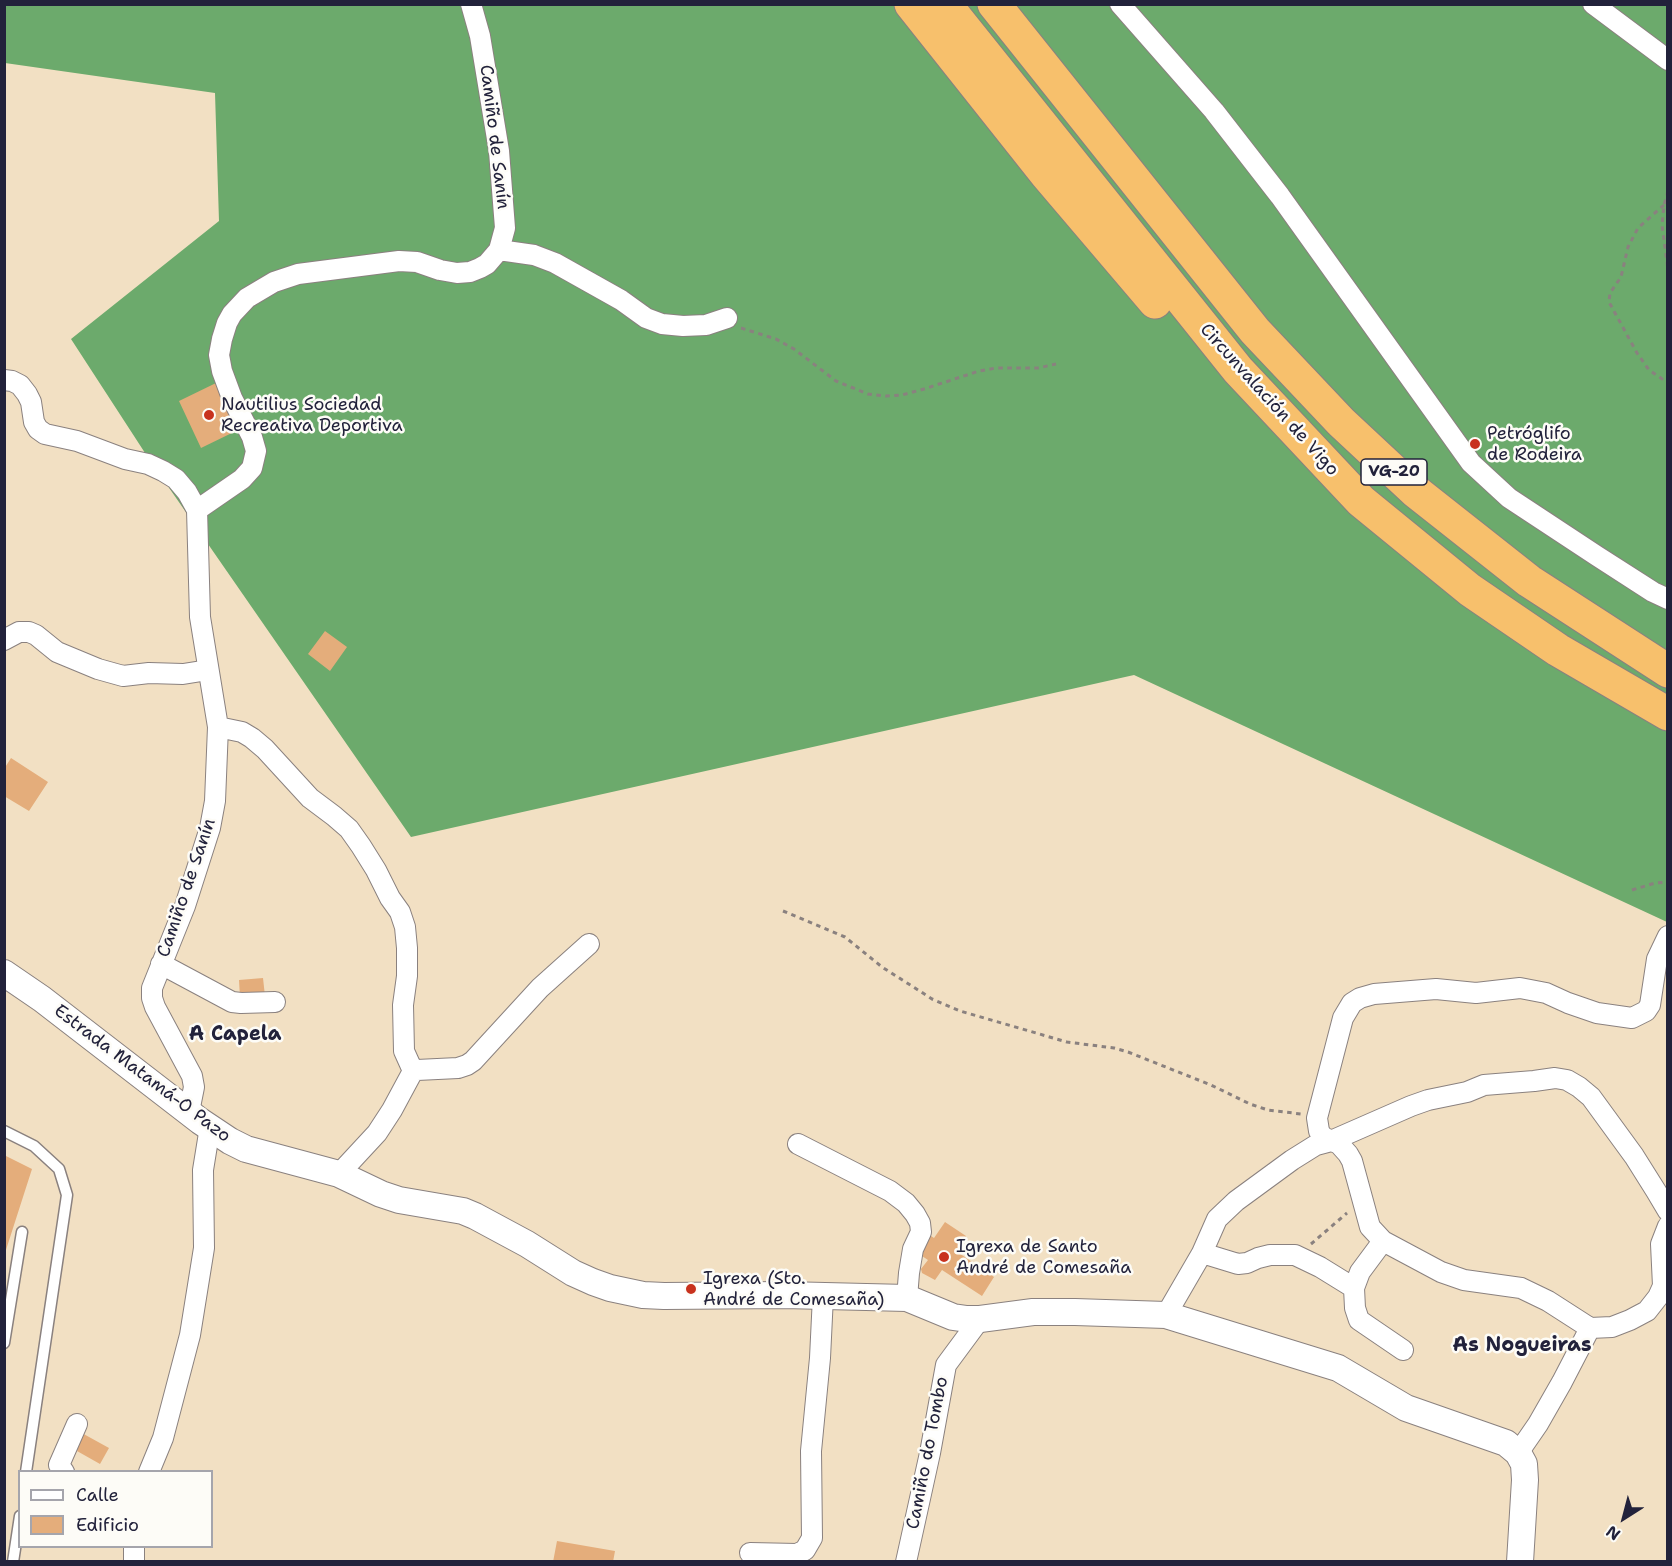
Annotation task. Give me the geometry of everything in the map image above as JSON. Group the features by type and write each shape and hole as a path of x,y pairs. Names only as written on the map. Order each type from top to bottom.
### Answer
{"highway":[{"path":"911,4 1046,174 1182,335 1307,465 1361,501"},
{"name":"Circunvalación de Vigo","path":"945,4 1238,370 1361,501 1470,590 1558,650 1668,714"},
{"name":"Circunvalación de Vigo","path":"994,4 1255,331 1341,422 1415,491 1529,581 1668,671"}],"street":[{"name":"Camiño de Sanín","path":"471,4 480,36 500,151 505,228 499,250"},
{"path":"1120,4 1214,111 1280,196 1471,463 1509,498 1653,592 1668,598"},
{"path":"1593,4 1668,60"},
{"path":"4,380 20,385 27,394 31,402 34,422 45,434 77,441 163,471 176,479 193,500 197,510 242,479 252,468 256,451 252,437 232,398 219,355 227,323 232,314 247,298 274,282 298,274 399,261 417,262 457,273 470,272 487,264 499,250 534,255 555,263 621,300 646,318 662,324 706,325 727,318"},
{"name":"Camiño de Sanín","path":"189,1112 194,1087 192,1076 152,998 154,981 185,906 212,821 216,788 218,727 200,617 197,510"},
{"path":"4,640 19,632 36,634 57,652 98,669 123,676 183,674 208,670"},
{"path":"218,727 242,732 252,738 310,798 349,829 376,870 400,912 405,927 407,976 403,1005 404,1051 412,1071 377,1133 339,1174"},
{"path":"1668,936 1657,959 1650,1005 1646,1011 1632,1018 1597,1012 1568,1004 1546,993 1520,988 1476,993 1436,989 1374,994 1360,998 1352,1003 1343,1018 1317,1118 1319,1131 1323,1137 1339,1144 1352,1161 1370,1227 1383,1241 1456,1278 1521,1288 1548,1301 1590,1328 1612,1327 1630,1320 1647,1311 1658,1297 1663,1286 1661,1244 1668,1226"},
{"path":"412,1071 458,1068 473,1061 540,988 588,944"},
{"path":"161,964 232,1002 275,1002"},
{"name":"Estrada Matamá-O Pazo","path":"4,973 42,999 189,1112 225,1138 246,1149 339,1174 399,1200 463,1211 527,1244 573,1273 610,1288 643,1295 664,1296 907,1298 953,1317 980,1319 1033,1312 1166,1315 1338,1368 1406,1408 1506,1443 1518,1453"},
{"path":"1166,1315 1202,1253 1217,1219 1306,1150 1428,1100 1467,1092 1484,1085 1555,1078 1567,1080 1579,1087 1596,1103 1634,1156 1668,1211"},
{"path":"150,1470 163,1438 190,1335 204,1248 203,1170 210,1127"},
{"path":"798,1144 890,1191 906,1203 915,1214 920,1223 921,1232 913,1250 907,1298"},
{"path":"1383,1241 1360,1272 1354,1288 1355,1308 1359,1320 1403,1350"},
{"path":"1202,1253 1238,1264 1270,1255 1295,1255 1354,1288"},
{"path":"750,1552 798,1554 805,1551 812,1538 810,1451 820,1358 823,1296"},
{"name":"Camiño do Tombo","path":"906,1562 930,1454 946,1365 980,1319"},
{"path":"1520,1562 1525,1480 1524,1464 1518,1453 1538,1424 1590,1328"},
{"path":"63,1470 59,1465 77,1424"}],"lane":[{"path":"4,1131 34,1146 59,1169 67,1195 26,1470"},
{"path":"4,1343 22,1232"},
{"path":"13,1562 18,1529"}],"path":[{"path":"1668,191 1662,225 1664,254 1668,270"},
{"path":"1664,205 1638,228 1628,247 1620,277 1610,293 1609,302 1637,353 1650,370 1668,383"},
{"path":"727,318 741,328 777,339 836,381 868,394 902,395 979,370 1038,368 1056,364"},
{"path":"1632,890 1655,883 1668,882"},
{"path":"783,911 845,937 882,967 932,999 960,1011 1067,1042 1128,1052 1211,1085 1250,1104 1268,1110 1317,1118"},
{"path":"1295,1255 1317,1241 1361,1198"}],"green space":[{"path":"5,4 1667,5 1667,922 1134,675 411,837 147,456 71,339 219,221 215,93 5,63"}],"building":[{"name":"Nautilius Sociedad Recreativa Deportiva","path":"216,383 238,430 201,448 179,401"},
{"path":"325,631 347,647 330,671 308,654"},
{"path":"11,758 48,782 29,811 4,796 4,769"},
{"path":"263,978 265,996 240,998 239,980"},
{"path":"4,1155 32,1169 5,1253 4,1253"},
{"name":"Igrexa de Santo André de Comesaña","path":"945,1222 966,1236 956,1251 994,1277 982,1296 942,1270 935,1280 922,1273 921,1269 928,1260 919,1254 931,1236 934,1238"},
{"path":"80,1432 109,1448 100,1464 72,1446"},
{"path":"557,1541 615,1551 613,1562 553,1562"}],"place":[{"name":"Nautilius Sociedad Recreativa Deportiva","path":"209,415"},
{"name":"Petróglifo de Rodeira","path":"1475,444"},
{"name":"Igrexa de Santo André de Comesaña","path":"944,1257"},
{"name":"Igrexa (Sto. André de Comesaña)","path":"691,1289"}],"district":[{"name":"A Capela","path":"235,1035"},
{"name":"As Nogueiras","path":"1522,1346"}]}
